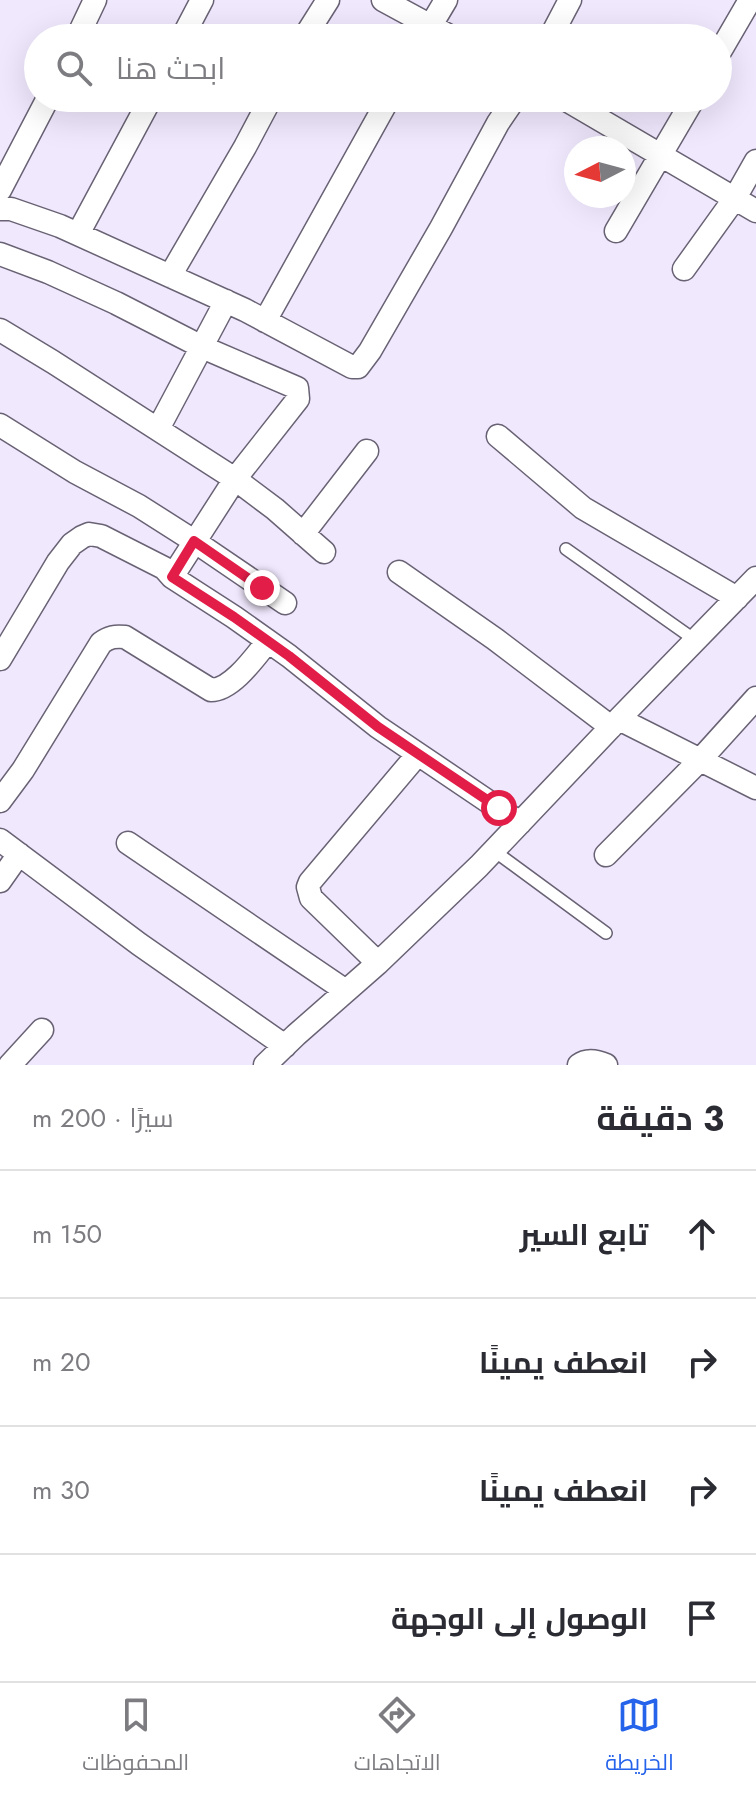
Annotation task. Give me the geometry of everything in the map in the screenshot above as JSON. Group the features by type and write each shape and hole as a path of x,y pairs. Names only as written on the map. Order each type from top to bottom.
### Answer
{"street":[{"path":"84,24 95,0"},
{"path":"189,24 202,0"},
{"path":"313,24 328,0"},
{"path":"383,0 416,24"},
{"path":"432,24 446,0"},
{"path":"557,24 570,0"},
{"path":"732,31 750,0"},
{"path":"0,190 41,112"},
{"path":"78,234 143,112"},
{"path":"170,276 264,112"},
{"path":"265,321 381,112"},
{"path":"0,209 11,209 60,226 226,301 352,367 358,367 505,112"},
{"path":"587,112 756,211"},
{"path":"616,231 686,112"},
{"path":"684,269 735,198 756,161"},
{"path":"0,254 75,285 202,347 297,388 298,399 235,479 172,577"},
{"path":"158,429 226,301"},
{"path":"0,330 235,479 324,552"},
{"path":"0,425 75,472 139,506 285,603"},
{"path":"498,436 583,508 737,598"},
{"path":"303,534 367,451"},
{"path":"0,659 72,544 89,534 101,536 164,568 172,577 268,641 378,727 520,823"},
{"path":"399,572 615,723 753,783"},
{"path":"265,1065 378,963 493,850 756,578"},
{"path":"0,801 39,745 101,643 108,638 125,637 211,690 220,690 232,682 268,641"},
{"path":"606,855 756,698"},
{"path":"378,963 311,898 308,887 418,754"},
{"path":"0,840 139,944 285,1046"},
{"path":"128,843 346,991"},
{"path":"0,881 19,854"},
{"path":"10,1065 42,1030"},
{"path":"579,1065 596,1061 606,1065"}],"lane":[{"path":"566,549 695,640"},
{"path":"493,850 606,933"}],"route":[{"path":"262,588 194,541 172,577 289,656 378,727 499,808"}]}
